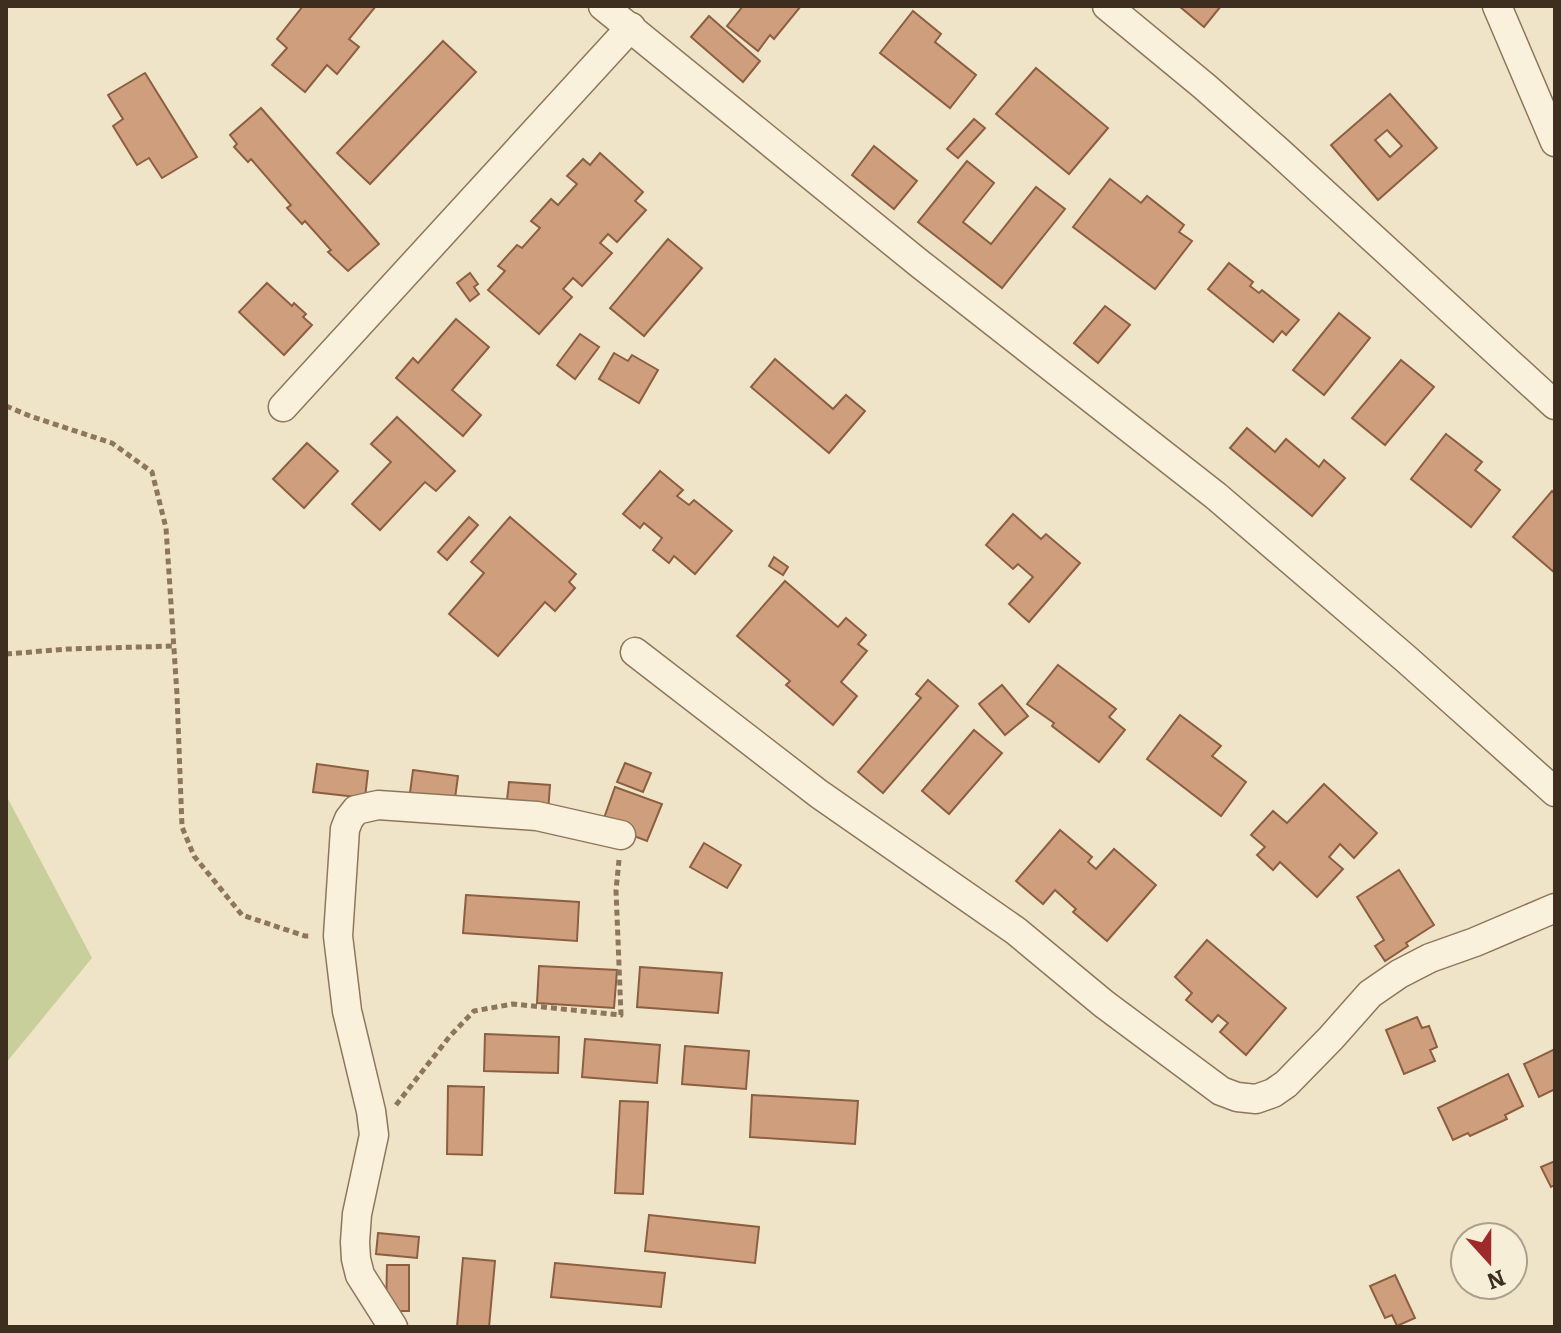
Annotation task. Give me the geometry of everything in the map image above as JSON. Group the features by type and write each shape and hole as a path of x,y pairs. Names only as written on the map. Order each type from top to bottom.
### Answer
{"street":[{"path":"603,6 920,264 1216,496 1555,792"},
{"path":"1107,6 1278,151 1555,405"},
{"path":"1497,6 1555,142"},
{"path":"283,407 631,27"},
{"path":"635,652 819,794 1004,922 1104,1004 1221,1091 1237,1097 1256,1099 1286,1084 1370,994 1399,974 1430,958 1555,908"},
{"path":"393,1327 360,1275 356,1259 357,1214 374,1135 347,1011 338,936 345,829 349,819 356,810 378,805 537,816 621,835"}],"path":[{"path":"6,406 112,443 152,472 166,528 182,827 194,856 242,915 305,936 338,936"},
{"path":"6,654 174,646"},
{"path":"374,1135 450,1036 474,1011 513,1004 621,1015 616,890 621,835"}],"green space":[{"path":"6,795 92,958 6,1063"}],"building":[{"path":"303,6 376,6 349,39 359,47 337,74 327,65 305,92 272,65 287,48 277,39"},
{"path":"743,6 801,6 774,39 770,35 758,51 727,26"},
{"path":"1179,6 1221,6 1204,27"},
{"path":"913,11 941,34 935,42 976,75 950,108 880,53"},
{"path":"709,16 760,61 743,82 691,37"},
{"path":"443,41 476,72 370,184 337,153"},
{"path":"1036,68 1108,128 1069,174 996,114"},
{"path":"145,73 197,157 162,178 149,158 137,165 113,126 123,119 108,95"},
{"path":"1390,94 1437,148 1378,200 1331,145","holes":["1387,130 1402,146 1390,157 1375,140"]},
{"path":"261,108 379,244 348,271 328,252 331,250 305,221 302,224 287,208 291,205 251,159 248,162 234,147 237,144 230,135"},
{"path":"974,119 985,128 958,158 947,149"},
{"path":"874,146 917,181 894,209 852,175"},
{"path":"600,153 643,192 635,201 646,210 617,242 608,234 600,243 612,253 582,286 573,278 563,289 572,297 539,334 488,290 505,271 498,266 517,245 522,248 540,228 531,221 551,199 558,205 577,184 567,176 583,159 590,165"},
{"path":"967,161 994,183 963,222 991,244 1036,187 1065,209 1002,288 918,222"},
{"path":"1110,179 1141,203 1147,196 1184,225 1179,232 1192,241 1155,289 1073,227"},
{"path":"668,239 702,268 644,336 610,308"},
{"path":"1229,263 1253,282 1250,286 1259,293 1262,290 1299,320 1286,335 1282,331 1273,342 1208,289"},
{"path":"470,273 478,284 474,287 479,294 470,301 457,283"},
{"path":"267,283 292,306 294,303 306,314 303,317 312,325 284,355 239,312"},
{"path":"1105,306 1130,325 1098,363 1074,343"},
{"path":"1339,313 1370,338 1324,395 1293,370"},
{"path":"456,319 489,347 452,390 481,415 463,436 396,378 413,358 418,363"},
{"path":"580,334 599,347 575,379 557,365"},
{"path":"614,353 628,361 632,355 658,370 639,403 599,379"},
{"path":"775,359 833,409 846,395 865,411 829,453 751,387"},
{"path":"1401,360 1434,387 1385,445 1352,418"},
{"path":"397,417 455,471 436,491 425,482 380,530 352,504 391,462 371,444"},
{"path":"1247,428 1275,452 1286,439 1319,467 1324,460 1345,478 1312,516 1230,448"},
{"path":"1446,434 1482,462 1475,470 1500,490 1471,527 1411,479"},
{"path":"307,443 338,471 304,508 273,479"},
{"path":"660,471 683,490 677,496 689,505 694,500 732,531 695,574 674,556 669,563 653,550 662,538 644,523 640,528 623,514"},
{"path":"1552,491 1555,494 1555,573 1513,537"},
{"path":"1013,514 1041,539 1046,534 1080,563 1029,622 1009,604 1033,577 1018,564 1013,569 986,545"},
{"path":"469,517 478,525 447,560 438,552"},
{"path":"510,517 576,574 569,582 575,588 555,611 545,602 498,656 449,614 484,573 471,562"},
{"path":"774,557 788,567 783,575 769,566"},
{"path":"785,581 838,627 846,618 866,635 858,644 867,651 841,682 857,696 833,725 786,685 790,681 737,636"},
{"path":"1058,665 1116,709 1109,717 1125,730 1099,762 1027,704"},
{"path":"928,680 958,706 883,793 858,772 921,698 916,694"},
{"path":"1002,685 1028,716 1005,735 979,704"},
{"path":"1180,715 1221,746 1212,756 1246,782 1221,816 1147,759"},
{"path":"974,730 1002,753 949,814 922,791"},
{"path":"625,763 651,773 643,792 617,782"},
{"path":"317,764 368,771 365,798 313,792"},
{"path":"413,770 458,776 454,806 409,800"},
{"path":"509,782 550,785 548,812 506,809"},
{"path":"1324,784 1377,833 1354,858 1340,844 1329,857 1343,869 1317,897 1280,862 1273,870 1257,855 1265,847 1251,835 1273,811 1287,823"},
{"path":"615,787 662,804 647,841 602,824"},
{"path":"1060,830 1092,857 1088,862 1096,869 1114,849 1156,885 1107,941 1073,912 1076,909 1055,890 1043,904 1016,881"},
{"path":"704,843 741,865 727,888 690,867"},
{"path":"1399,870 1434,925 1385,961 1375,946 1384,940 1357,897"},
{"path":"466,895 579,902 577,941 463,933"},
{"path":"1207,940 1286,1008 1246,1055 1220,1032 1228,1023 1218,1015 1212,1022 1186,1000 1192,993 1175,977"},
{"path":"539,966 617,970 614,1008 537,1003"},
{"path":"640,967 722,973 718,1013 637,1007"},
{"path":"1417,1017 1422,1028 1429,1026 1437,1047 1430,1050 1435,1061 1404,1074 1386,1030"},
{"path":"485,1034 559,1037 558,1073 484,1071"},
{"path":"585,1039 660,1045 657,1083 582,1077"},
{"path":"685,1046 749,1051 746,1089 682,1084"},
{"path":"1555,1049 1555,1093 1553,1090 1539,1097 1524,1064"},
{"path":"1508,1074 1523,1106 1505,1115 1507,1119 1470,1136 1468,1133 1453,1140 1438,1108"},
{"path":"448,1086 484,1087 482,1155 447,1154"},
{"path":"752,1095 858,1101 855,1144 750,1137"},
{"path":"620,1101 648,1102 643,1194 615,1193"},
{"path":"1555,1161 1555,1185 1551,1187 1541,1167"},
{"path":"649,1215 759,1227 755,1263 645,1251"},
{"path":"378,1233 419,1237 417,1258 376,1254"},
{"path":"463,1258 495,1261 489,1327 457,1327"},
{"path":"555,1263 665,1273 661,1307 551,1297"},
{"path":"387,1265 409,1265 409,1311 386,1311"},
{"path":"1395,1275 1415,1318 1397,1326 1392,1315 1385,1318 1370,1286"}]}
